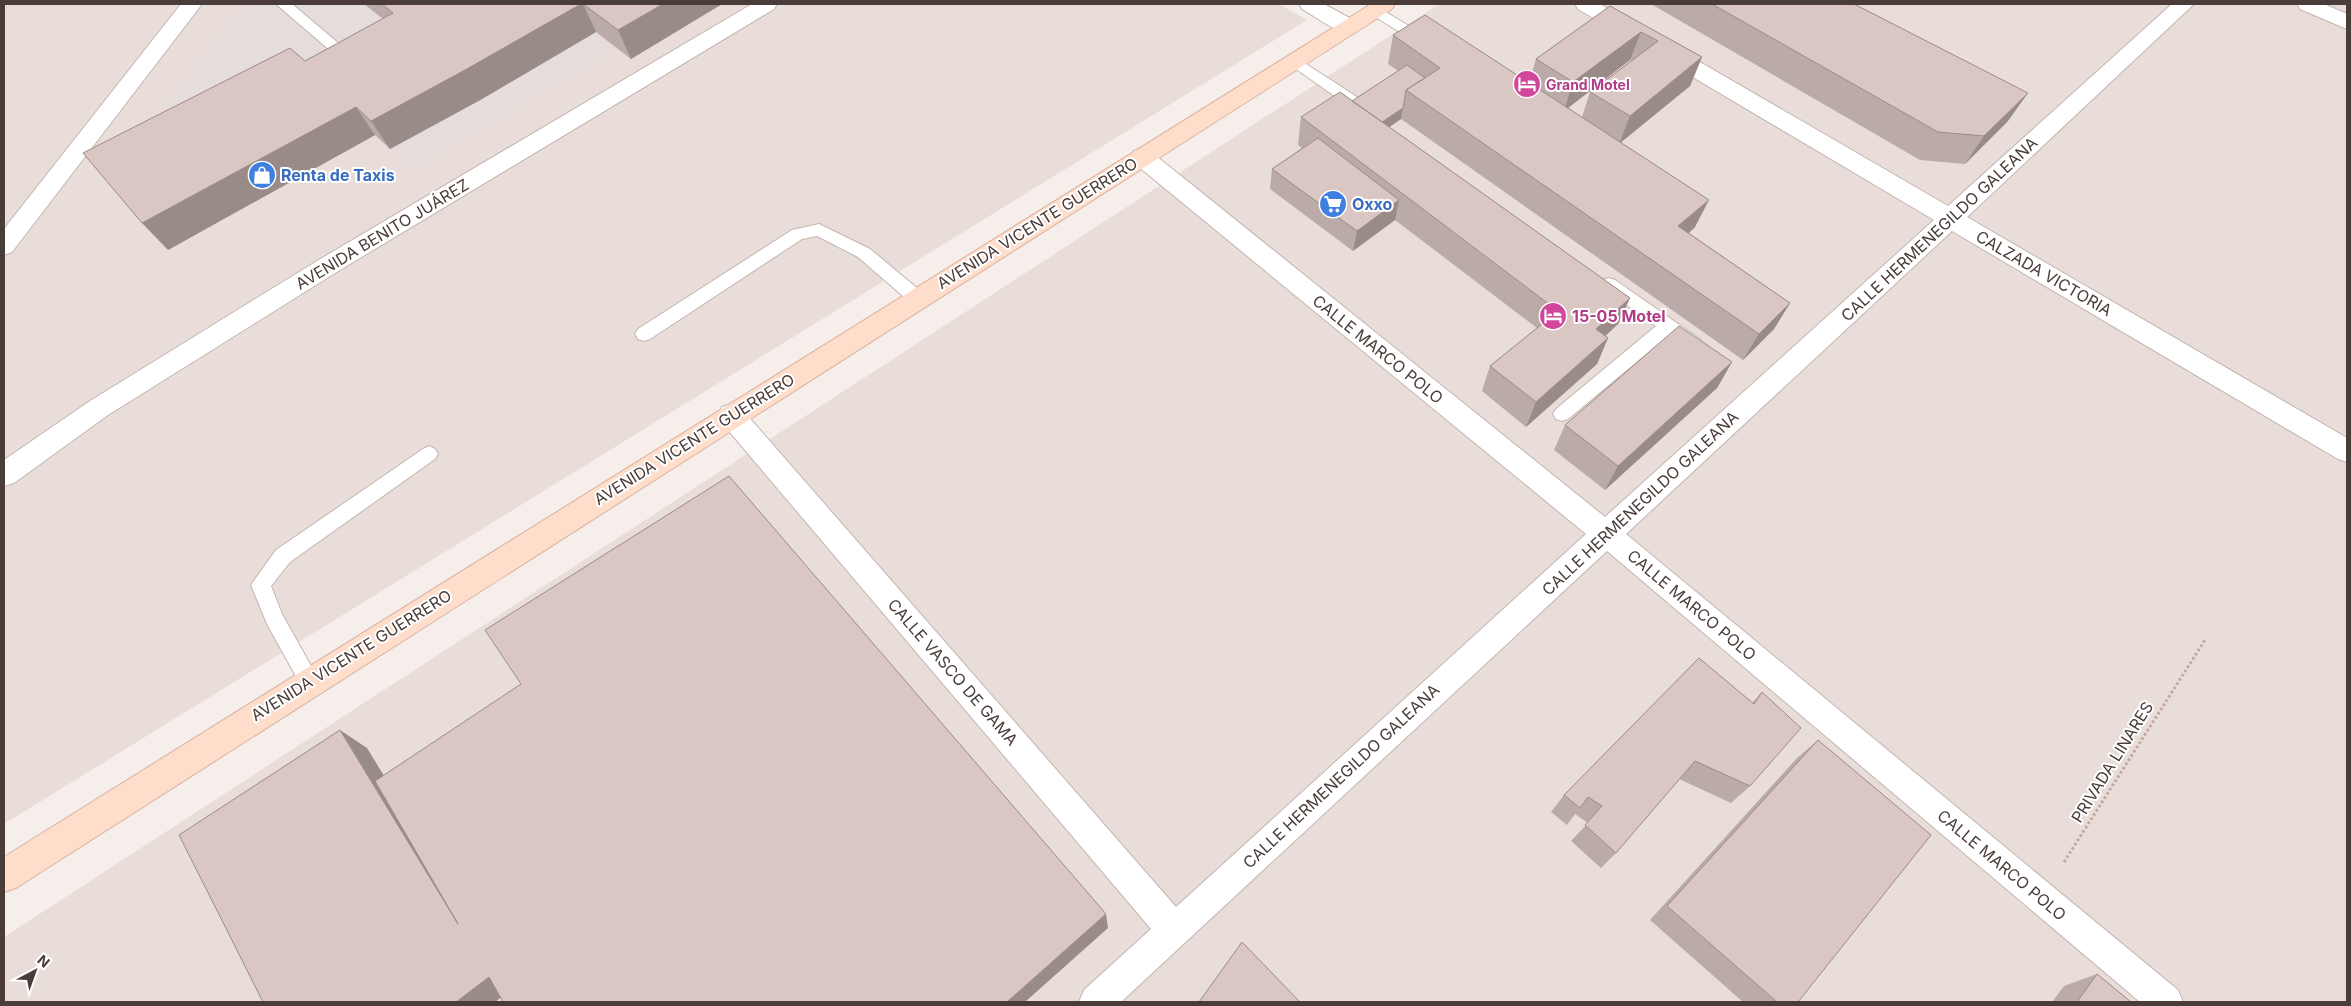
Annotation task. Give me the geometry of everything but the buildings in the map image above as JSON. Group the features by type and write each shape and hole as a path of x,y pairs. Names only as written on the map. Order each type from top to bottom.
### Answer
{"main road":[{"name":"AVENIDA VICENTE GUERRERO","path":"4,876 731,415 1380,7"}],"street":[{"path":"6,238 192,4"},
{"name":"AVENIDA BENITO JUÁREZ","path":"4,475 99,408 326,266 767,4"},
{"path":"1309,4 1348,26"},
{"name":"CALZADA VICTORIA","path":"1585,4 2347,451"},
{"name":"CALLE HERMENEGILDO GALEANA","path":"1096,1002 2184,4"},
{"path":"2307,4 2347,22"},
{"name":"CALLE MARCO POLO","path":"1142,158 1606,534 2166,1002"},
{"name":"CALLE VASCO DE GAMA","path":"731,415 1174,930"}],"lane":[{"path":"283,4 345,56"},
{"path":"1380,7 1439,50"},
{"path":"1294,61 1358,106"},
{"path":"644,334 798,234 819,230 864,253 918,298"},
{"path":"1596,275 1704,351"},
{"path":"1562,414 1668,326"},
{"path":"310,682 274,618 261,585 284,556 429,454"}],"path":[{"name":"PRIVADA LINARES","path":"2041,898 2205,640"}],"shaded area":[{"path":"4,4 1279,4 1307,20 4,824"},
{"path":"244,4 722,4 631,59 616,47 413,169 310,76 109,181"},
{"path":"1439,4 2347,4 2347,1002 4,1002 4,937"}],"place":[{"name":"Grand Motel","path":"1527,84"},
{"name":"Renta de Taxis","path":"262,175"},
{"name":"Oxxo","path":"1333,204"},
{"name":"15-05 Motel","path":"1553,316"}]}
